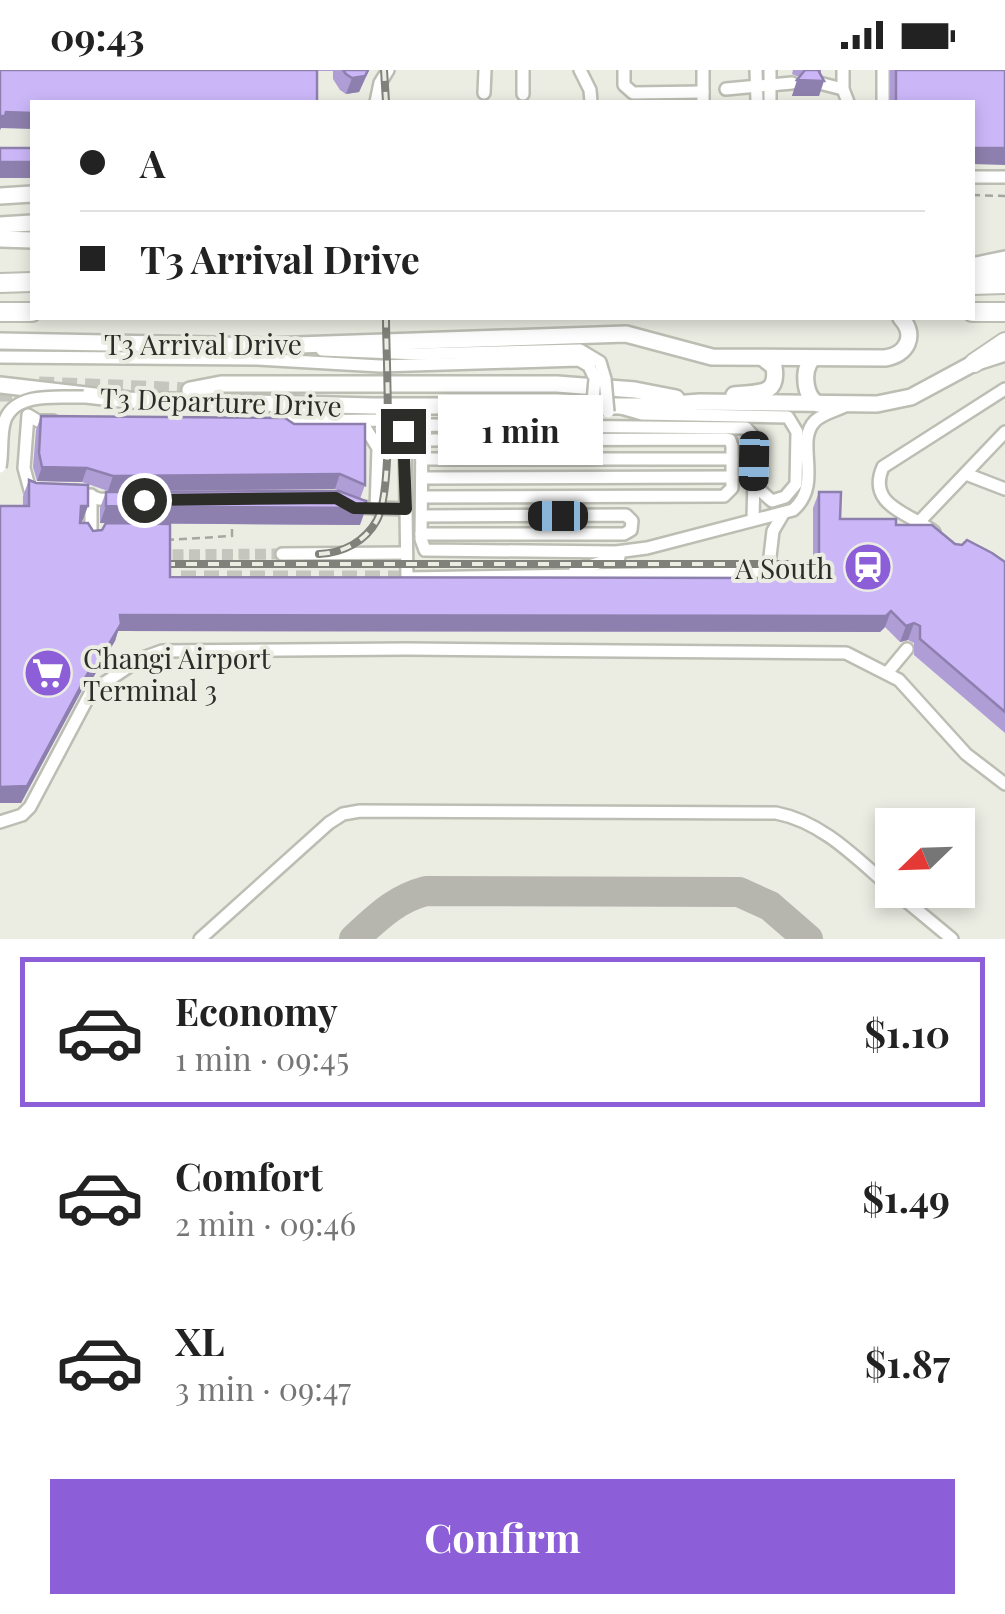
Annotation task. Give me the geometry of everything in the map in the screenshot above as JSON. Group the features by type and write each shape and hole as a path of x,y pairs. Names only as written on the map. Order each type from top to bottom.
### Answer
{"highway":[{"path":"975,267 1005,270"},
{"path":"0,272 30,272"},
{"path":"0,283 30,282"},
{"path":"975,285 1005,284"},
{"path":"0,312 30,312"},
{"path":"975,312 1005,312"},
{"path":"974,363 1005,342"}],"main road":[{"path":"0,196 30,194"},
{"path":"0,224 30,223"},
{"path":"0,239 30,240"},
{"path":"975,266 1005,259"},
{"name":"T3 Arrival Drive","path":"0,341 21,350 626,334 712,357 812,359 898,355 908,341 903,320"},
{"name":"T3 Departure Drive","path":"0,385 84,397 372,406 610,409 704,402 850,404 900,401 974,363 1005,353"},
{"path":"190,390 221,384 557,384 635,390 704,402 768,392 775,384 776,372 763,358"},
{"path":"812,359 807,364 807,391 818,404"}],"lane":[{"path":"376,100 388,70"},
{"path":"484,93 485,70"},
{"path":"523,70 523,94"},
{"path":"580,70 590,96"},
{"path":"590,70 590,96"},
{"path":"624,70 624,85 633,93 703,97 702,70"},
{"path":"756,70 769,100"},
{"path":"758,100 770,70"},
{"path":"842,70 847,100"},
{"path":"883,70 884,100"},
{"path":"726,89 792,83"},
{"path":"819,83 843,89"},
{"path":"975,177 1005,177"},
{"path":"268,346 418,354 580,350 600,362 600,379 592,412 583,422 572,424"},
{"path":"0,357 21,350 380,366 579,360 600,379 617,420 632,424"},
{"path":"942,538 884,501 878,487 883,466 1005,389"},
{"path":"0,467 5,419 15,408 39,398 84,397"},
{"path":"388,420 400,426 404,438 407,578 758,572 768,565 773,530 784,514 805,498 812,423 850,404"},
{"path":"376,509 378,448 366,429 270,425 388,420 434,406"},
{"path":"610,409 642,414 788,417 796,432 796,484 785,497 772,500 754,484"},
{"path":"33,418 57,421"},
{"path":"33,418 53,428 73,428"},
{"path":"33,418 24,468 27,485 30,490 52,492"},
{"path":"647,548 616,552 424,550 422,430 427,425 632,424 750,430 754,438 753,520"},
{"path":"920,521 1005,432"},
{"path":"422,440 725,438 730,440 732,460 732,488 724,496 422,497"},
{"path":"422,459 732,460"},
{"path":"966,474 1005,489"},
{"path":"422,478 732,477"},
{"path":"66,492 125,500"},
{"path":"91,539 92,495"},
{"path":"342,500 354,508 406,509"},
{"path":"561,575 647,548 784,514"},
{"path":"421,534 624,534 632,530 626,515 422,516"},
{"path":"282,554 406,553"},
{"path":"887,673 906,648"},
{"path":"0,822 22,815 30,807 82,715 82,701 101,684 150,654 162,651 846,653 899,680 966,754 1005,784"},
{"path":"200,939 329,822 342,814 360,811 776,813 830,836 875,875"},
{"path":"915,908 952,939"}],"path":[{"path":"975,196 1005,196"},
{"path":"164,540 232,536 232,524"}],"building":[{"path":"0,70 317,70 317,100 30,100 30,113 6,112 0,116"},
{"path":"343,70 368,70 365,76 352,78"},
{"path":"805,70 818,70 824,81 797,80"},
{"path":"896,70 1005,70 1005,148 975,148 975,100 896,100"},
{"path":"0,148 30,148 30,162 0,162"},
{"path":"41,416 285,418 294,424 365,424 365,485 340,474 113,476 87,468 42,467"},
{"name":"Changi Airport Terminal 3","path":"29,480 88,485 88,506 81,506 80,523 88,523 93,531 102,530 106,523 170,524 170,577 819,578 819,492 841,492 840,519 896,519 896,525 932,525 955,544 962,545 967,540 1005,562 1005,712 920,639 920,626 906,626 891,611 886,616 120,615 121,624 89,671 27,786 0,787 0,506 29,506"},
{"path":"339,491 366,501 366,508 106,506 106,492"}],"taxiway":[{"path":"354,939 396,904 426,891 739,892 770,906 808,939"}],"tunnel":[{"path":"39,384 190,390"},
{"path":"0,394 12,394"},
{"path":"156,555 282,554"},
{"path":"181,578 407,578"}],"railway":[{"path":"384,70 386,100"},
{"path":"319,554 345,549 360,540 377,520 382,504 387,453 386,320"},
{"path":"164,564 813,564"}],"place":[{"name":"A South","path":"868,567"},
{"name":"Changi Airport Terminal 3","path":"48,673"}],"route":[{"path":"144,500 336,498 354,508 406,509 403,431"}]}
